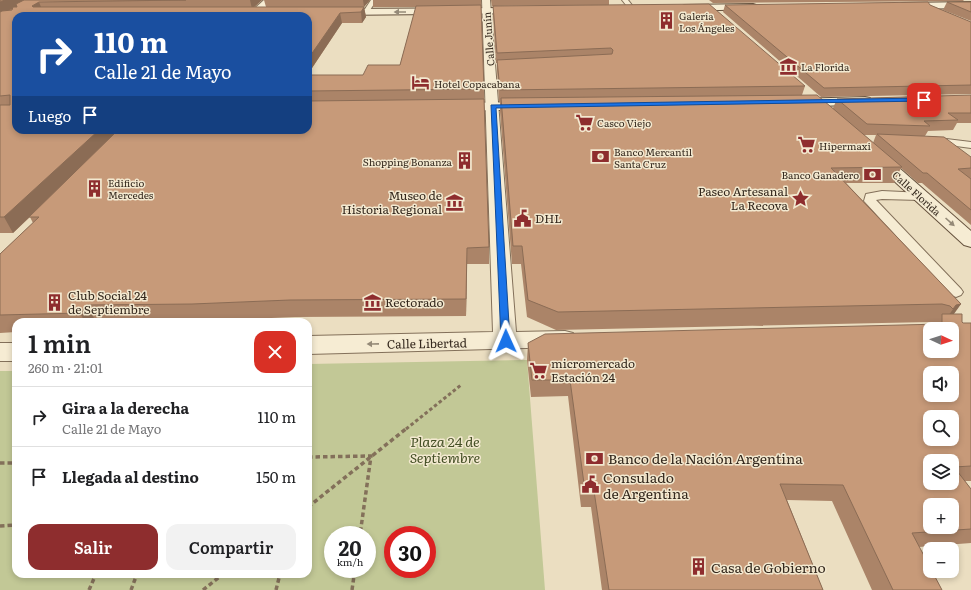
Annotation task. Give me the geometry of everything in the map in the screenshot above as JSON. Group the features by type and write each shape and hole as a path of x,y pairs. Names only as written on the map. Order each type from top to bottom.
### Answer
{"street":[{"path":"255,12 269,0"},
{"path":"911,0 944,15"},
{"path":"623,4 636,9"},
{"path":"671,8 706,4 763,7"},
{"path":"706,4 728,23"},
{"path":"893,6 971,5"},
{"path":"327,12 366,12 486,6 534,10"},
{"name":"Calle Junín","path":"486,6 493,66 493,106 506,341"},
{"path":"798,87 828,113"},
{"path":"784,103 878,101"},
{"path":"439,107 548,106"},
{"name":"Calle Florida","path":"863,144 971,241"},
{"name":"Calle Libertad","path":"312,345 586,338"},
{"path":"0,352 12,352"}],"lane":[{"path":"366,12 371,3 375,0"},
{"path":"919,140 971,145"},
{"path":"920,196 875,195 870,197 870,201 956,292"}],"path":[{"path":"312,503 460,385"},
{"path":"312,457 371,456"},
{"path":"361,526 371,456"},
{"path":"0,463 12,463"},
{"path":"0,526 12,525"},
{"path":"89,590 94,578"},
{"path":"131,590 136,578"},
{"path":"203,590 218,578"},
{"path":"276,590 279,578"},
{"path":"352,590 354,578"}],"green space":[{"name":"Plaza 24 de Septiembre","path":"527,360 545,590 0,590 0,371 12,371 12,578 312,578 312,364"}],"building":[{"path":"24,0 186,0 39,2 32,6 364,7 361,12 340,13 312,53 312,12 12,12 12,134 95,134 4,217 0,217 0,105 10,105 10,95 0,96 0,12 12,10 13,7 17,7 16,4"},
{"path":"928,2 930,5 971,22 971,85 824,88 725,5"},
{"path":"947,2 971,2 971,12"},
{"path":"709,4 805,86 500,90 497,60 612,54 613,50 611,48 497,53 493,6"},
{"path":"481,5 484,89 312,91 312,75 363,75 368,65 400,65 416,6"},
{"path":"817,95 902,167 831,168 961,304 956,305 953,309 950,306 942,304 558,312 528,300 522,246 513,246 501,98"},
{"path":"971,95 971,113 948,113 958,120 924,121 930,126 867,124 837,99"},
{"path":"484,99 489,247 467,248 466,299 290,300 192,304 87,305 80,313 0,315 0,254 39,217 29,217 114,134 312,134 312,101"},
{"path":"877,134 944,137 971,157 971,168 958,169 971,179 971,210 927,173 923,173"},
{"path":"942,314 962,314 963,323 971,323 971,466 959,467 959,454 923,454 923,490 959,490 959,473 971,489 971,529 959,530 959,498 923,498 923,532 912,533 923,554 923,578 936,578 942,590 893,590 843,485 780,484 823,590 609,590 594,491 585,491 570,380 532,380 528,343 545,334 923,324 923,358 959,358 959,322 942,322"}],"place":[{"name":"Galería Los Ángeles","path":"666,21"},
{"name":"La Florida","path":"788,66"},
{"name":"Hotel Copacabana","path":"421,83"},
{"name":"Casco Viejo","path":"584,122"},
{"name":"Hipermaxi","path":"806,145"},
{"name":"Banco Mercantil Santa Cruz","path":"601,157"},
{"name":"Shopping Bonanza","path":"465,161"},
{"name":"Banco Ganadero","path":"872,174"},
{"name":"Edificio Mercedes","path":"95,188"},
{"name":"Paseo Artesanal La Recova","path":"801,198"},
{"name":"Museo de Historia Regional","path":"455,202"},
{"name":"DHL","path":"522,218"},
{"name":"Club Social 24 de Septiembre","path":"55,302"},
{"name":"Rectorado","path":"372,302"},
{"name":"micromercado Estación 24","path":"538,370"},
{"name":"Banco de la Nación Argentina","path":"595,458"},
{"name":"Consulado de Argentina","path":"590,485"},
{"name":"Casa de Gobierno","path":"698,567"}],"route":[{"path":"506,341 493,106 924,100"}]}
